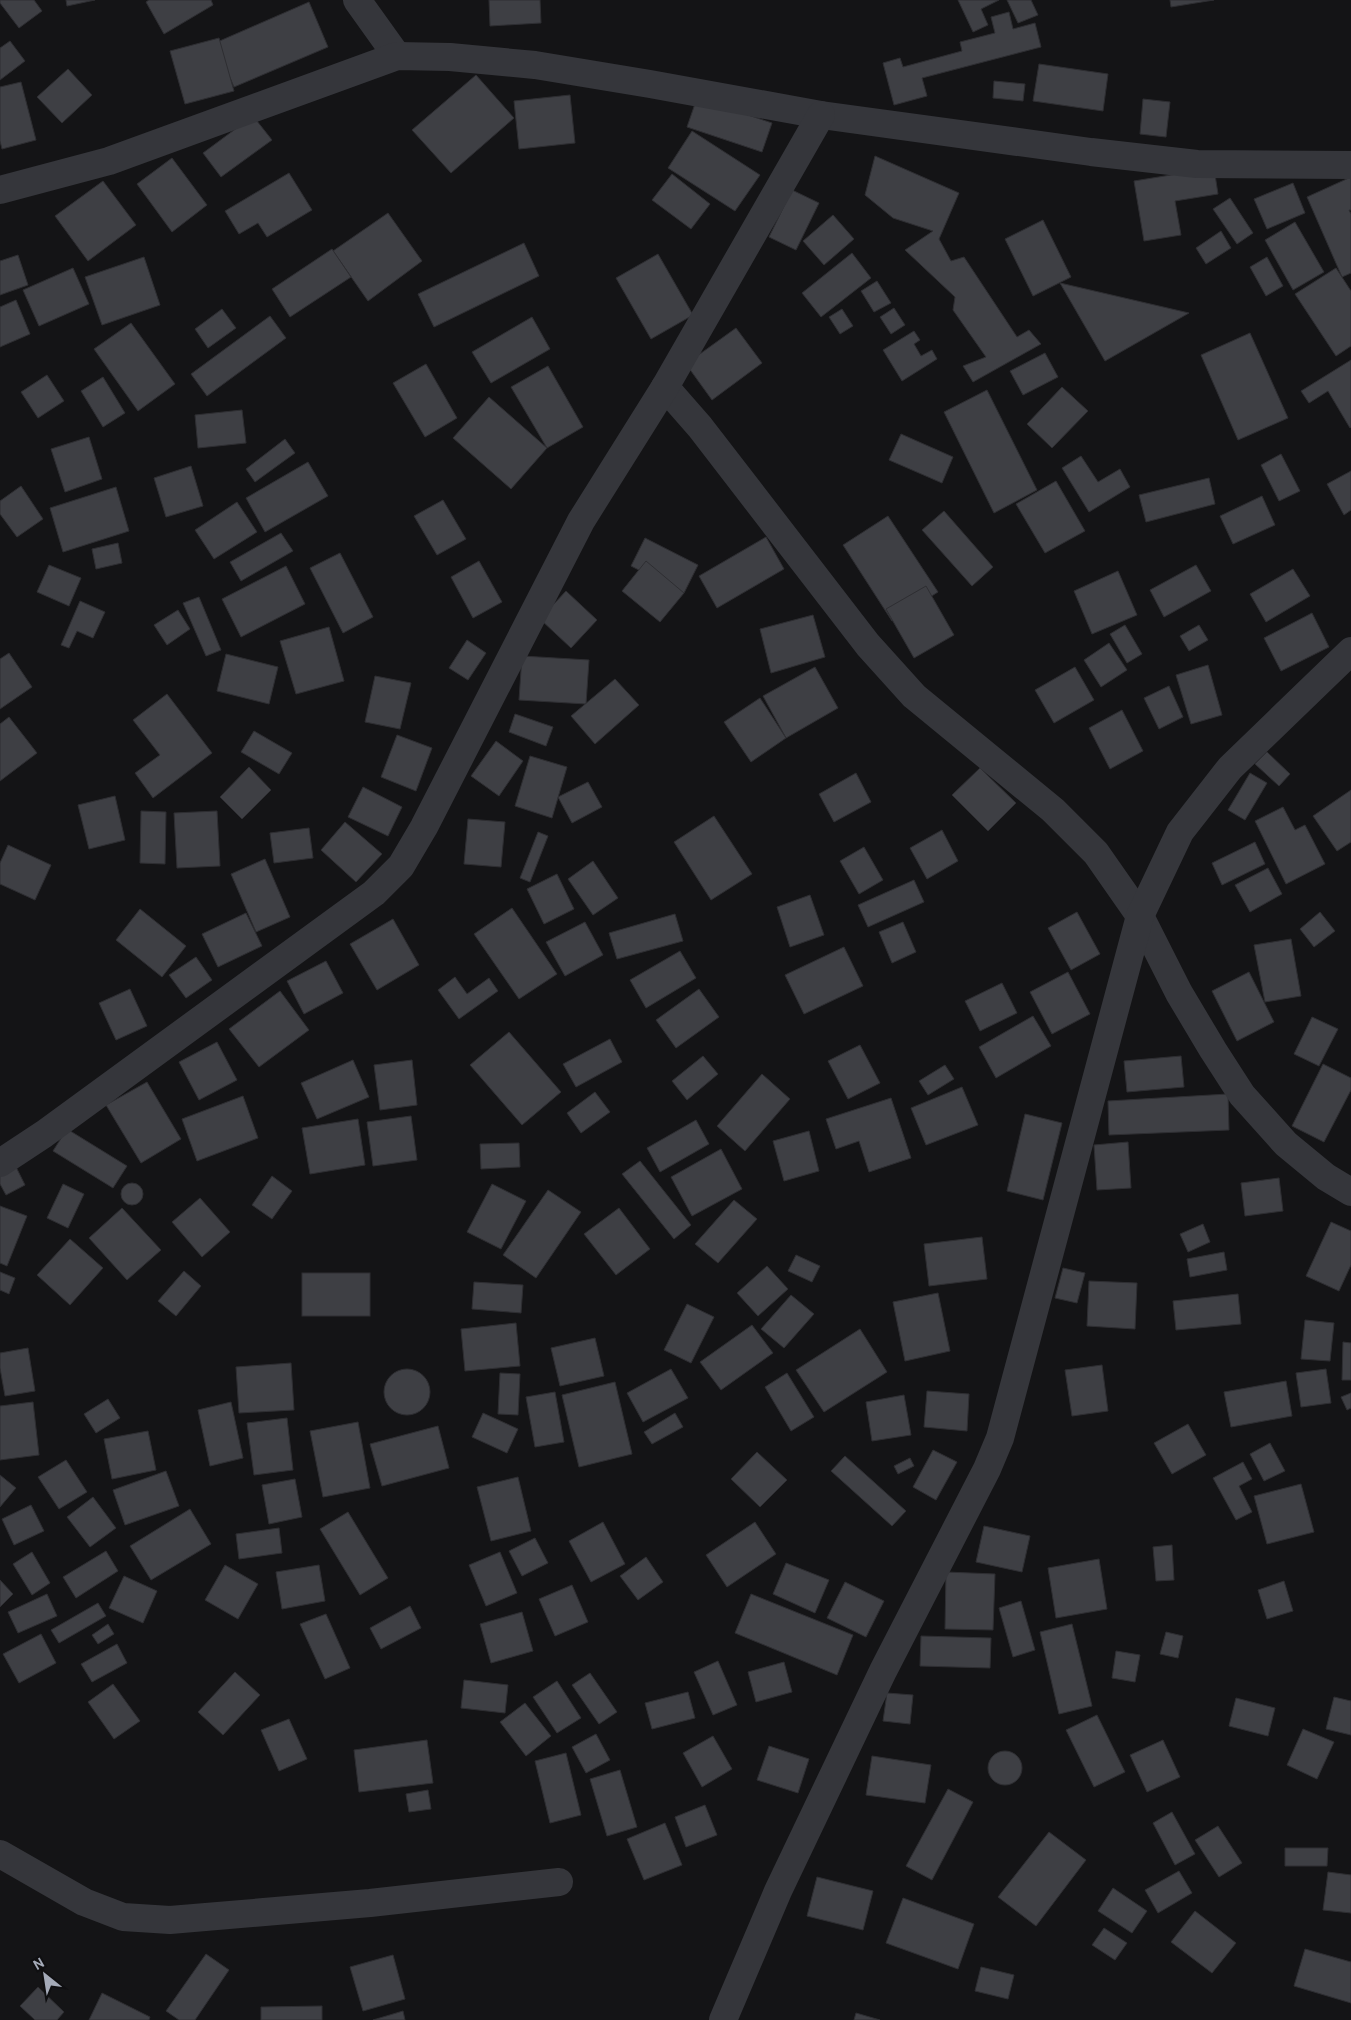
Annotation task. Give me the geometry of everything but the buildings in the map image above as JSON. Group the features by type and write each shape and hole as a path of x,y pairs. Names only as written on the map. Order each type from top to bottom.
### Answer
{"street":[{"path":"357,0 396,56"},
{"path":"0,190 110,161 396,56 450,57 535,65 821,115 1091,152 1197,164 1351,165"},
{"path":"0,1163 44,1134 374,893 401,866 424,827 581,521 665,387 821,115"},
{"path":"665,387 700,427 874,653 914,696 1053,810 1096,853 1140,916 1179,994 1242,1095 1286,1144 1326,1177 1351,1192"},
{"path":"723,2020 795,1855 883,1671 987,1469 1000,1438 1140,916 1180,832 1230,768 1351,651"},
{"path":"0,1854 84,1902 123,1917 170,1920 370,1903 558,1882"}]}
